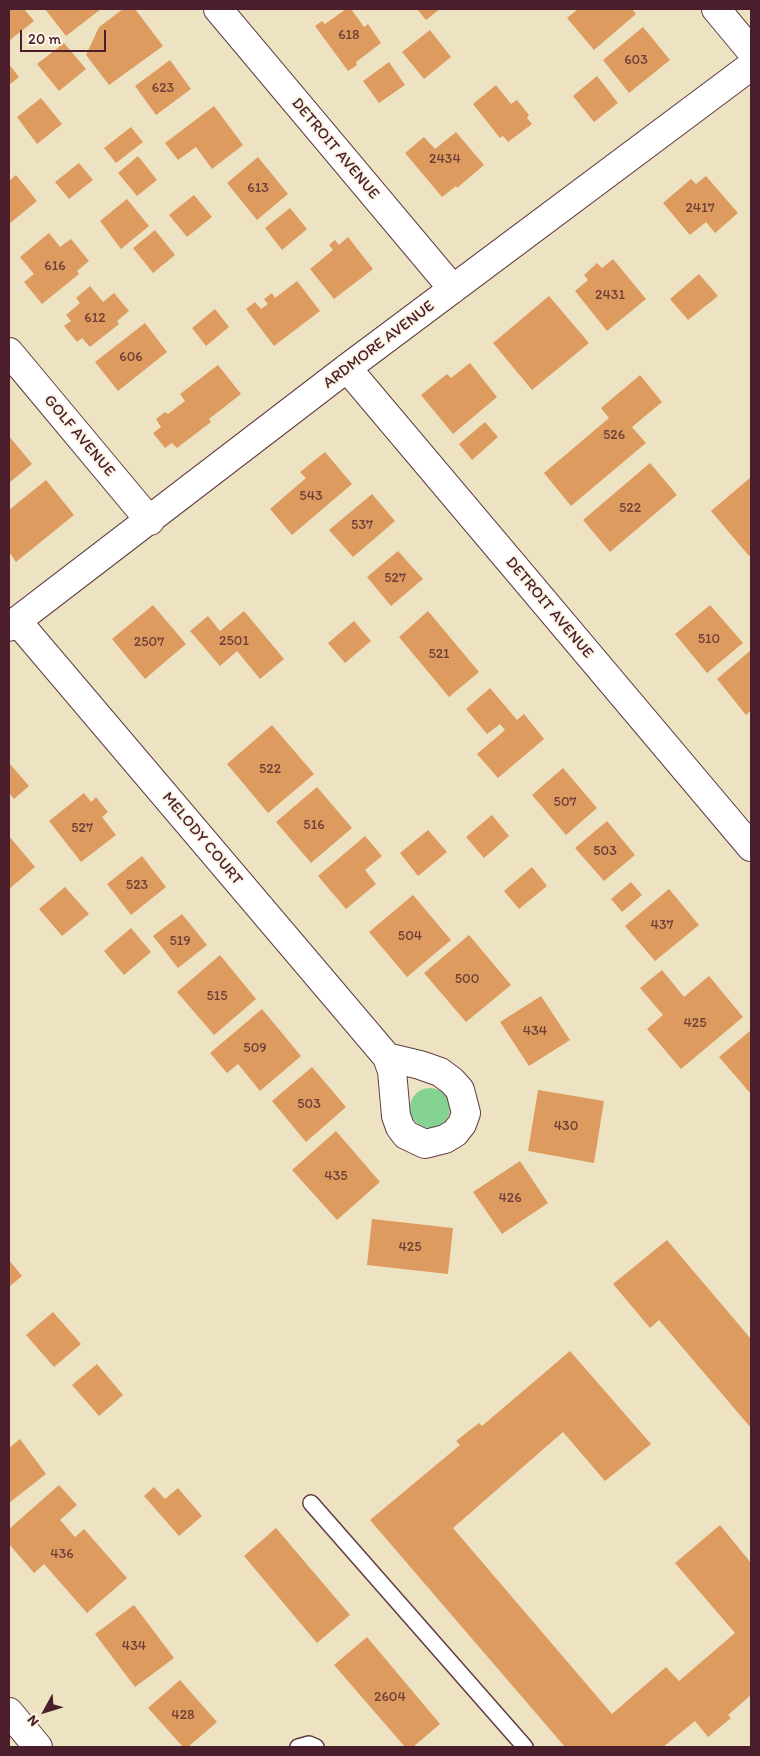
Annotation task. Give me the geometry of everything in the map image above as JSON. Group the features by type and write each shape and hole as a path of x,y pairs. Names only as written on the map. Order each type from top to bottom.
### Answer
{"street":[{"name":"DETROIT AVENUE","path":"218,9 453,289"},
{"path":"716,9 751,51"},
{"name":"ARDMORE AVENUE","path":"13,624 150,521 347,368 751,66"},
{"name":"GOLF AVENUE","path":"9,352 150,521"},
{"name":"DETROIT AVENUE","path":"347,368 751,848"},
{"name":"MELODY COURT","path":"13,624 387,1057"},
{"path":"9,1712 38,1747"}],"lane":[{"path":"311,1502 525,1747"},
{"path":"298,1747 309,1744 316,1747"}],"green space":[{"path":"434,1088 441,1091 447,1097 450,1108 449,1116 441,1125 434,1128 426,1128 419,1125 411,1116 410,1104 413,1097 422,1089"}],"building":[{"path":"9,9 24,9 34,21 10,40"},
{"path":"45,9 101,9 66,36"},
{"path":"123,9 135,9 163,46 109,85 86,55 99,27"},
{"path":"346,9 351,9 364,27 368,24 381,43 356,62 357,65 348,71 315,26 322,21 325,24"},
{"path":"417,9 440,9 426,20"},
{"path":"578,9 632,9 636,14 594,50 567,18"},
{"path":"643,27 670,60 629,93 603,60"},
{"path":"430,30 451,57 424,79 402,52"},
{"path":"64,43 86,69 59,91 37,64"},
{"path":"170,60 191,89 156,115 135,86"},
{"path":"389,62 405,85 379,103 363,81"},
{"path":"9,64 19,77 9,85"},
{"path":"597,76 618,103 594,122 573,96"},
{"path":"496,85 511,104 517,100 529,115 527,118 532,124 508,142 503,136 500,138 473,104"},
{"path":"41,98 62,124 37,144 17,117"},
{"path":"214,106 243,145 212,169 196,147 178,160 165,143"},
{"path":"131,127 143,142 116,163 104,148"},
{"path":"456,132 484,165 457,188 456,186 442,197 405,153 424,137 435,149"},
{"path":"138,156 157,180 137,196 118,173"},
{"path":"258,157 288,194 257,220 227,183"},
{"path":"79,163 93,180 69,199 55,182"},
{"path":"16,175 37,201 9,224 9,181"},
{"path":"706,176 738,213 715,233 706,222 690,235 663,203 691,179 696,184"},
{"path":"194,195 212,217 187,237 169,215"},
{"path":"127,199 149,226 121,249 100,221"},
{"path":"290,208 307,229 282,250 265,228"},
{"path":"155,230 175,255 153,273 133,248"},
{"path":"49,233 60,247 71,239 89,261 77,271 79,274 42,304 24,282 34,274 20,257"},
{"path":"348,237 373,269 334,299 310,269 333,250 329,245 335,240 339,245"},
{"path":"613,259 646,299 607,331 575,291 588,280 584,275 597,263 602,268"},
{"path":"699,274 718,296 688,320 670,299"},
{"path":"297,281 320,311 274,346 246,309 255,302 261,309 268,304 264,299 272,293 275,298"},
{"path":"90,286 103,302 114,293 129,311 117,321 119,324 90,347 82,338 77,342 64,326 71,321 66,315 80,303 76,298"},
{"path":"549,296 589,343 532,390 493,343"},
{"path":"215,309 229,327 206,346 192,328"},
{"path":"145,323 167,352 118,391 95,362"},
{"path":"470,363 497,397 453,434 421,395 447,374 451,378"},
{"path":"218,365 241,394 209,419 211,422 177,448 172,443 165,448 153,433 161,427 156,419 165,412 168,414 185,401 180,394"},
{"path":"640,375 662,402 632,427 646,443 571,506 544,473 609,418 601,408"},
{"path":"485,422 498,437 472,460 459,444"},
{"path":"9,436 32,464 9,483"},
{"path":"325,452 352,484 292,535 270,509 306,478 300,472"},
{"path":"650,463 677,495 610,552 583,520"},
{"path":"751,477 751,554 749,556 711,511"},
{"path":"46,480 74,515 16,562 9,552 9,510"},
{"path":"372,494 395,521 353,557 329,530"},
{"path":"398,551 423,579 391,606 367,577"},
{"path":"153,605 186,644 145,679 112,639"},
{"path":"710,605 743,643 707,673 675,634"},
{"path":"244,611 284,659 260,679 237,651 220,666 190,631 208,616 220,631"},
{"path":"428,611 479,672 449,697 399,637"},
{"path":"354,621 371,641 345,663 328,643"},
{"path":"751,650 751,710 746,715 717,679"},
{"path":"490,688 517,720 524,714 544,739 498,778 477,754 505,730 500,724 487,734 466,709"},
{"path":"272,725 314,774 268,813 227,764"},
{"path":"10,764 29,786 14,799 9,793"},
{"path":"563,768 597,808 566,835 532,795"},
{"path":"317,787 352,828 311,863 276,822"},
{"path":"84,793 91,802 96,797 108,812 102,817 116,835 81,862 49,821"},
{"path":"492,815 509,836 484,858 466,837"},
{"path":"607,821 635,855 604,881 575,848"},
{"path":"428,830 447,852 418,876 400,853"},
{"path":"9,836 35,867 9,889"},
{"path":"365,836 382,856 365,870 376,884 346,909 318,876"},
{"path":"142,856 166,887 131,915 107,884"},
{"path":"532,867 547,886 519,909 504,891"},
{"path":"631,882 642,895 622,912 611,899"},
{"path":"65,887 89,914 62,936 39,909"},
{"path":"669,889 699,925 655,961 625,926"},
{"path":"413,895 451,940 407,977 369,932"},
{"path":"182,914 207,945 178,968 153,936"},
{"path":"131,928 151,952 124,975 104,951"},
{"path":"469,935 511,985 466,1022 424,973"},
{"path":"220,955 256,999 214,1035 177,992"},
{"path":"662,970 684,997 709,976 743,1017 681,1069 647,1029 663,1015 640,988"},
{"path":"541,996 570,1040 529,1066 500,1022"},
{"path":"262,1009 301,1056 260,1091 238,1064 227,1073 210,1053"},
{"path":"751,1030 751,1094 719,1057"},
{"path":"312,1067 346,1107 306,1142 272,1101"},
{"path":"538,1090 604,1101 594,1163 528,1151"},
{"path":"336,1131 380,1182 337,1220 292,1170"},
{"path":"520,1161 548,1203 502,1234 473,1192"},
{"path":"372,1219 453,1228 448,1274 367,1265"},
{"path":"667,1240 751,1339 751,1428 659,1320 650,1328 613,1284"},
{"path":"9,1260 22,1276 9,1287"},
{"path":"53,1312 81,1344 54,1367 26,1335"},
{"path":"570,1351 651,1444 605,1481 563,1432 453,1528 612,1714 666,1667 679,1681 735,1633 675,1563 720,1525 751,1563 751,1695 728,1715 731,1718 708,1737 695,1721 663,1747 565,1747 370,1520 460,1445 456,1441 479,1423 482,1426"},
{"path":"97,1364 123,1395 99,1416 72,1385"},
{"path":"20,1439 46,1474 9,1503 9,1448"},
{"path":"59,1485 77,1505 60,1520 75,1537 84,1529 127,1578 87,1613 44,1564 34,1573 9,1544 9,1529"},
{"path":"154,1487 165,1499 178,1488 202,1516 179,1536 144,1496"},
{"path":"276,1528 350,1615 317,1643 244,1556"},
{"path":"134,1605 174,1658 135,1687 95,1634"},
{"path":"367,1637 440,1724 413,1747 405,1747 334,1665"},
{"path":"180,1680 217,1722 188,1747 183,1747 148,1708"}]}
